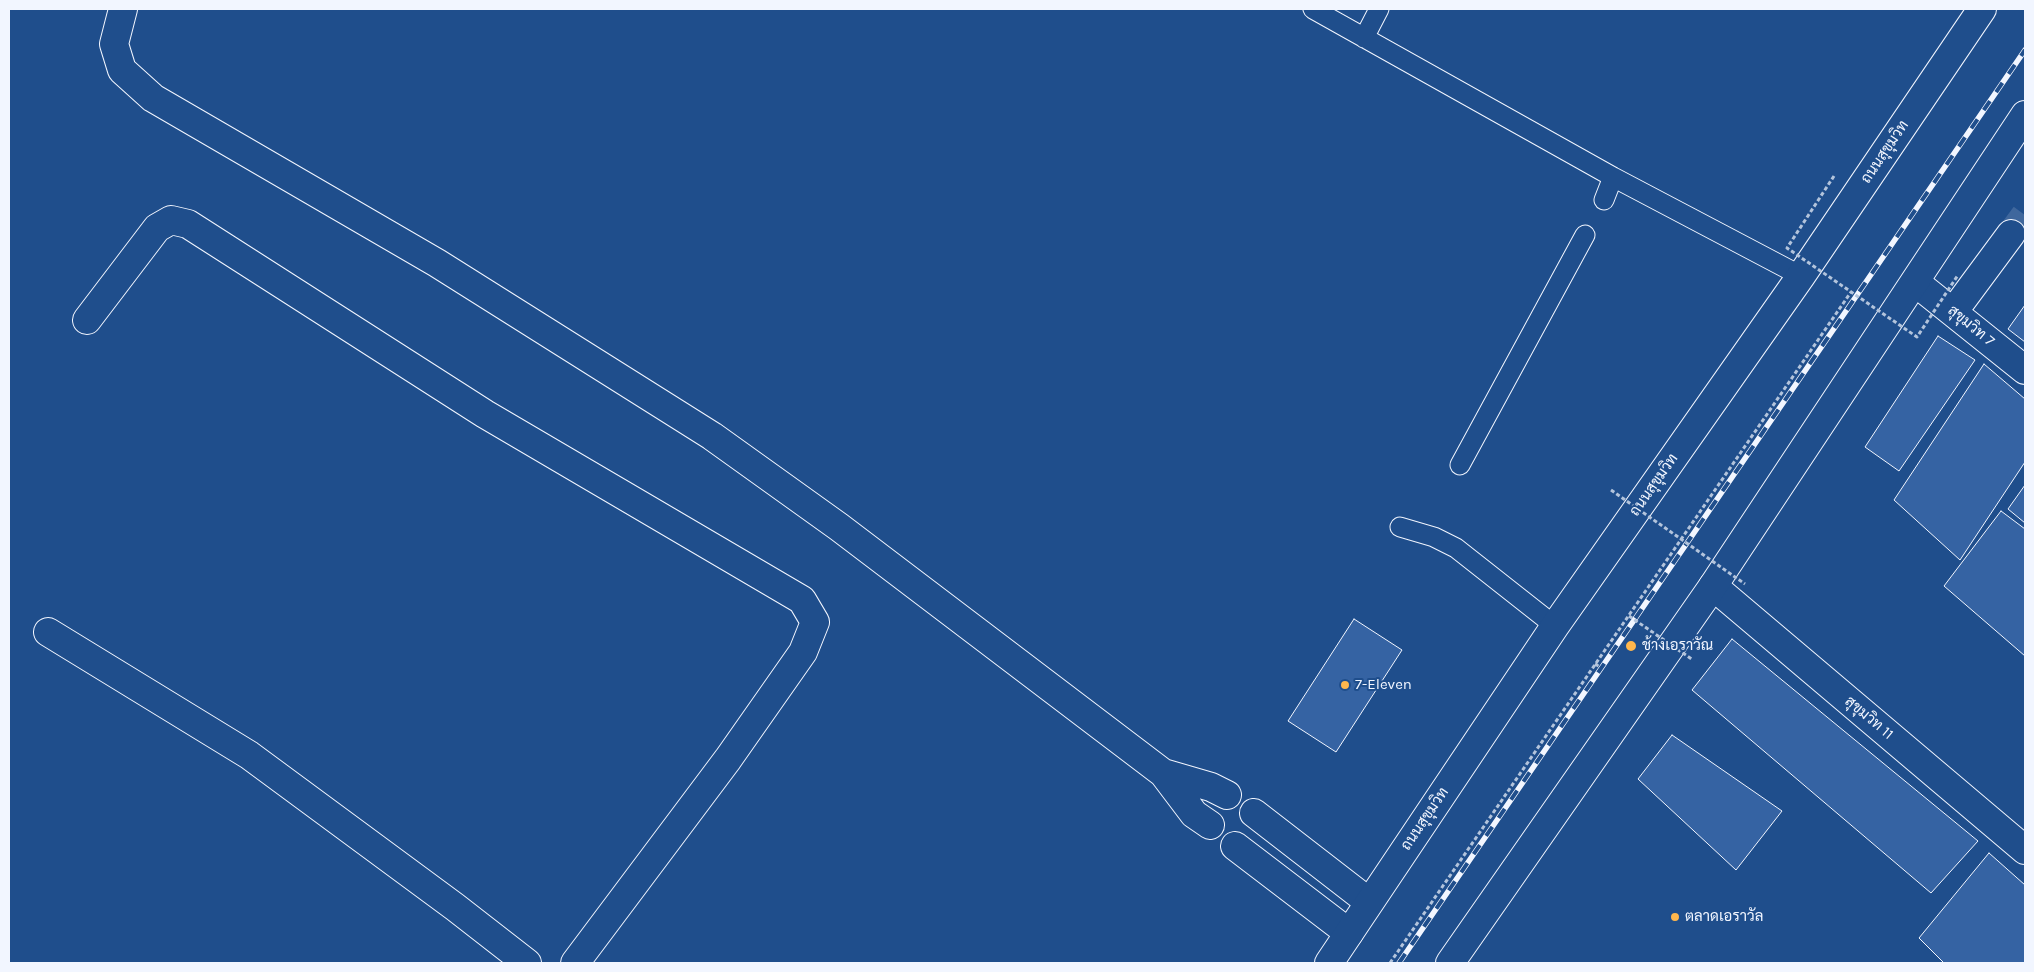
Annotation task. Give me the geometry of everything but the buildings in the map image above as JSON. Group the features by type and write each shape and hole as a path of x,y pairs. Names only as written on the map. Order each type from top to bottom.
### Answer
{"main road":[{"path":"123,9 114,44 122,70 153,98 438,263 712,436 840,527 1163,773 1194,814 1210,826"},
{"name":"ถนนสุขุมวิท","path":"1329,963 1555,626 1801,276 1982,9"},
{"path":"1450,963 1713,586 2025,115"},
{"path":"86,320 158,228 171,220 188,224 486,414 802,600 815,622 803,652 728,759 575,963"},
{"path":"1954,311 2011,234"},
{"name":"สุขุมวิท 7","path":"1915,282 1954,311 2025,370"},
{"name":"สุขุมวิท 11","path":"1713,586 2025,850"},
{"path":"48,632 249,755 455,906 527,963"},
{"path":"1163,773 1211,787 1227,795"},
{"path":"1254,813 1369,902"},
{"path":"1235,846 1349,933"}],"lane":[{"path":"1313,9 1613,177 1801,276"},
{"path":"1364,38 1379,9"},
{"path":"1604,200 1613,177"},
{"path":"1460,466 1585,235"},
{"path":"1400,526 1456,548 1555,626"}],"path":[{"path":"1834,176 1787,248 1917,337 1958,275"},
{"path":"1390,963 1851,292"},
{"path":"1611,490 1745,584"},
{"path":"1628,616 1693,660"},
{"path":"1596,664 1602,668"}],"tunnel":[{"path":"2011,234 2025,215"}],"railway":[{"path":"1399,963 2025,50"}],"place":[{"name":"ช้างเอราวัณ","path":"1631,646"},
{"name":"7-Eleven","path":"1345,685"},
{"name":"ตลาดเอราวัล","path":"1675,917"}]}
